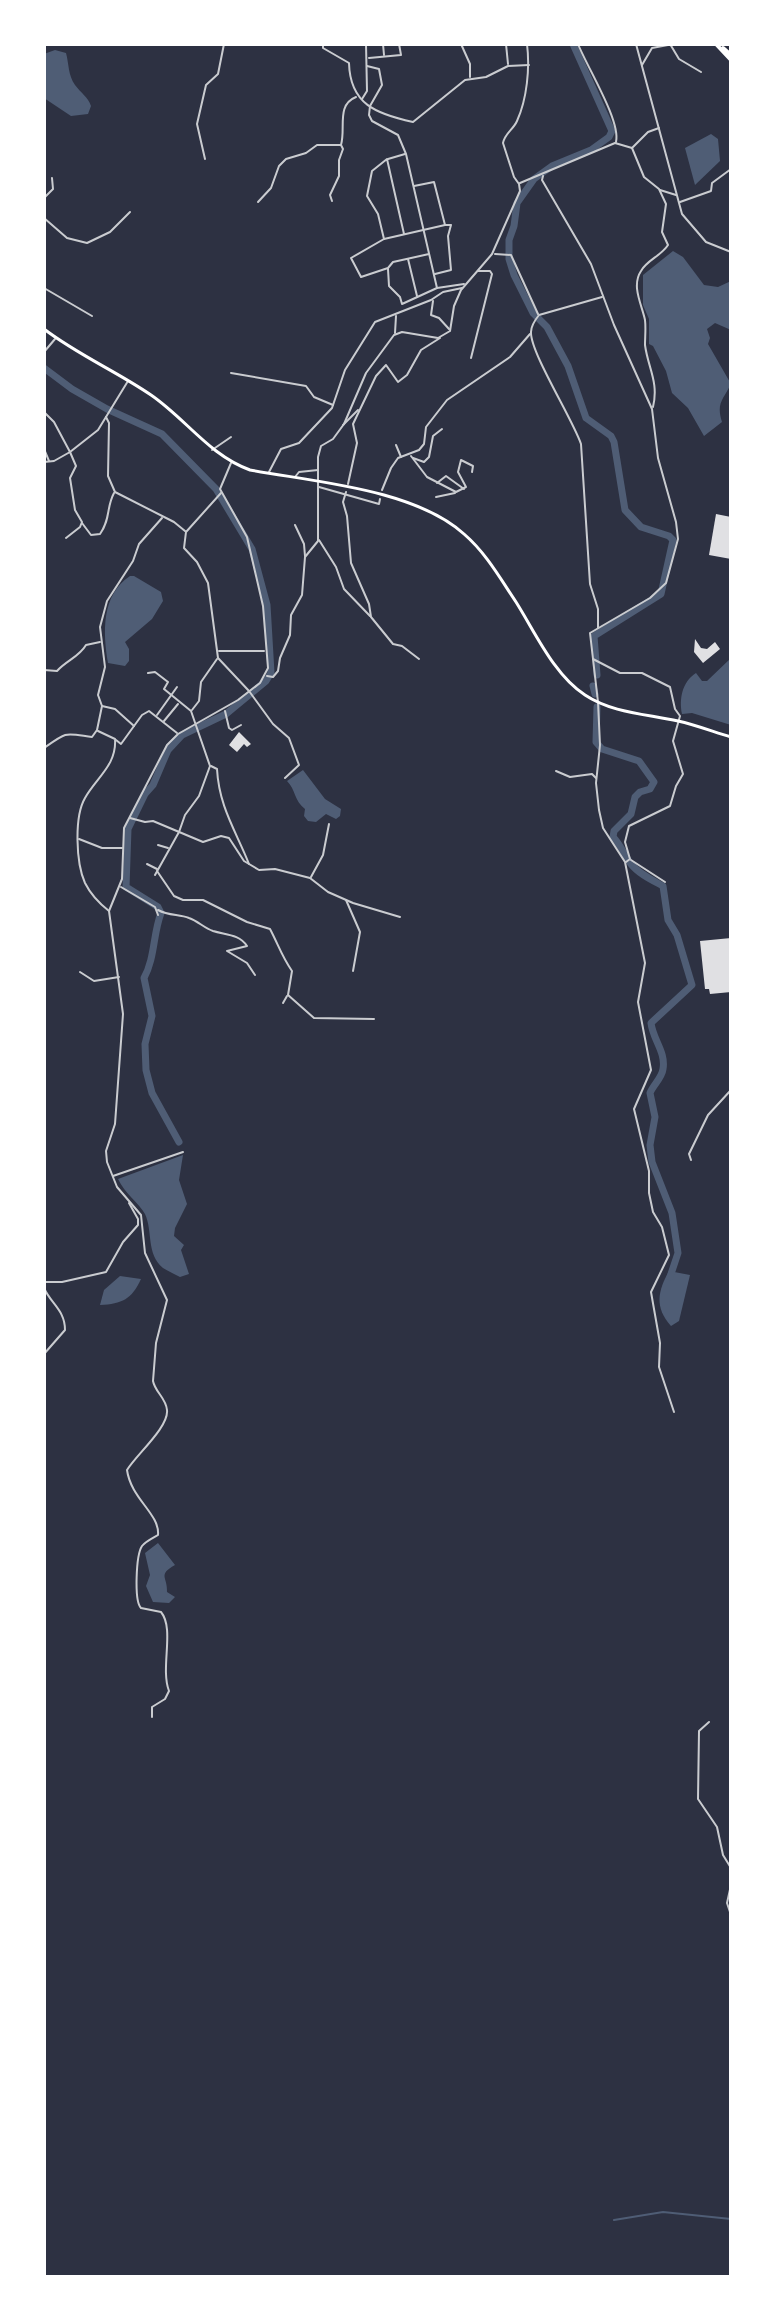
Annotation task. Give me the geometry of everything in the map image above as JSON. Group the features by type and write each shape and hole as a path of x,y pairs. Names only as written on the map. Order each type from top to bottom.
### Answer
{"highway":[{"path":"717,44 731,58"}],"main road":[{"path":"44,329 170,409 212,450 231,463 408,501 439,515 463,533 485,556 566,677 578,690 618,710 680,721 731,737"}],"street":[{"path":"205,159 197,124 206,85 218,74 224,44"},
{"path":"323,44 323,48 349,63 350,83 361,100 413,122 471,77 486,77 508,66 529,65"},
{"path":"361,100 367,91 366,44"},
{"path":"383,44 384,56"},
{"path":"367,58 401,55 399,44"},
{"path":"461,44 470,64 471,77"},
{"path":"506,44 508,66"},
{"path":"348,484 357,443 353,424 376,376 386,365 398,382 407,375 421,350 450,330 454,306 462,288 492,254 520,191 503,143 517,121 529,74 527,44"},
{"path":"578,44 609,108 617,130 615,143"},
{"path":"636,44 679,203 692,229 706,242 731,252"},
{"path":"642,65 652,48 670,44 679,59 701,72"},
{"path":"367,66 379,69 382,85 370,106 372,121 398,135 406,154 437,288"},
{"path":"332,201 330,195 339,176 343,149 343,109 346,102 357,96"},
{"path":"632,148 648,132 659,128"},
{"path":"258,202 271,188 279,166 286,159 306,153 322,143 341,145"},
{"path":"519,184 615,143 632,148"},
{"path":"632,148 644,177 659,189 676,195"},
{"path":"384,239 378,214 367,196 372,171 387,159 406,154"},
{"path":"387,159 404,235"},
{"path":"679,203 711,191 712,183 731,169"},
{"path":"543,176 542,180 591,264 652,409 658,458 678,539 671,572 657,593 590,633 600,745 596,779 603,828 625,862 645,963 638,1002 651,1070 634,1109 649,1171 653,1212 662,1227 669,1255 651,1292 660,1343 659,1367 674,1412"},
{"path":"44,198 53,189 52,178"},
{"path":"414,186 434,182 445,225"},
{"path":"652,409 655,400 653,368 647,353 645,320 639,305 637,280 641,270 662,255 668,245 662,232 666,204 659,189"},
{"path":"44,218 67,238 87,243 110,232 130,212"},
{"path":"429,254 393,262 388,268 361,277 351,258 384,239 451,225 448,236 451,270 433,274"},
{"path":"492,254 511,255 539,315"},
{"path":"408,259 417,297"},
{"path":"388,268 389,286 400,297 402,304 437,288 466,284"},
{"path":"471,358 492,274 490,271 477,271"},
{"path":"44,288 73,302 92,316"},
{"path":"268,473 281,449 305,439 333,405 345,370 375,322 432,300 443,292 462,288"},
{"path":"598,628 598,609 590,584 581,444 530,334 539,315 603,297"},
{"path":"432,300 431,315 439,318 450,330"},
{"path":"396,314 395,334 366,373 342,426 333,439 321,446 318,538 336,567 344,589 393,644 402,646 419,659"},
{"path":"395,334 402,332 441,337"},
{"path":"382,490 391,468 424,444 426,427 447,400 510,357 530,334"},
{"path":"44,352 56,338"},
{"path":"231,373 306,386 314,397 333,405"},
{"path":"44,462 70,452 98,430 128,381"},
{"path":"342,426 351,420 360,407"},
{"path":"44,412 54,422 76,466 70,478 73,502 91,535 100,534 109,521 109,502 115,492"},
{"path":"106,417 109,423 108,476 115,492 174,522 186,532"},
{"path":"411,456 424,462 429,457 433,436 442,429"},
{"path":"212,450 231,437"},
{"path":"396,445 401,458"},
{"path":"44,449 49,461"},
{"path":"411,456 427,477 456,492"},
{"path":"464,489 466,487 458,472 461,460 473,466 472,472"},
{"path":"44,1282 62,1282 106,1272 123,1242 138,1225 138,1219 112,1177 106,1151 114,1130 123,1014 109,911 120,886 124,828 167,745 178,734 225,710 266,676 263,606 247,537 220,489 231,463"},
{"path":"294,478 299,472 318,470"},
{"path":"436,484 446,476 464,489"},
{"path":"318,484 379,504 380,499"},
{"path":"436,497 464,489"},
{"path":"191,711 199,701 201,682 218,658 218,652 208,583 197,562 184,548 186,532 222,492"},
{"path":"345,493 343,502 351,563 369,604 371,617"},
{"path":"44,748 67,733 92,737 97,730 102,706 98,695 105,667 100,627 107,601 133,561 139,544 162,518"},
{"path":"66,538 82,522"},
{"path":"266,676 273,677 278,671 290,635 291,615 302,595 304,544 295,525"},
{"path":"305,557 318,538"},
{"path":"44,670 57,671 65,662 81,654 86,645 101,642"},
{"path":"218,652 266,651"},
{"path":"218,658 249,691 266,716 289,738 299,765 285,778"},
{"path":"592,658 620,673 642,673 670,687 675,709 680,716 673,741 683,774 676,786 673,802 629,826 625,842 630,859 665,882"},
{"path":"148,673 155,672 168,682 164,689 191,711 210,766 199,796 185,815 179,832 156,871"},
{"path":"156,716 177,687"},
{"path":"164,722 179,702"},
{"path":"102,706 115,709 134,726"},
{"path":"97,730 121,744 148,710 178,734"},
{"path":"225,710 229,728 232,730 241,725"},
{"path":"109,911 83,880 78,838 79,811 106,771 113,756 115,739"},
{"path":"210,766 217,769 225,813 241,841 250,866"},
{"path":"556,771 570,777 592,774 596,779"},
{"path":"129,817 153,821 203,842 221,836 229,838 250,866 310,878 328,892 400,917"},
{"path":"310,878 323,855 329,824"},
{"path":"78,838 102,848 122,848"},
{"path":"158,845 169,848"},
{"path":"625,862 630,859"},
{"path":"147,864 174,896 183,900 203,900 247,922 270,929 292,971 288,995 283,1003"},
{"path":"120,886 168,915 187,917 212,931 230,934 246,942 247,946 227,951 247,963 255,975"},
{"path":"346,899 360,932 353,971"},
{"path":"158,910 158,915"},
{"path":"80,972 94,981 119,977"},
{"path":"288,995 314,1018 374,1019"},
{"path":"691,1160 689,1154 708,1115 731,1090"},
{"path":"112,1177 183,1152"},
{"path":"129,1203 141,1215 145,1253 167,1300 156,1343 153,1381 168,1414 127,1470 137,1497 159,1527 158,1535 145,1543 140,1551 136,1599 141,1608 161,1612 167,1622 164,1677 169,1691 165,1699 152,1707 152,1717"},
{"path":"44,1288 63,1314 65,1330 44,1354"},
{"path":"709,1722 699,1731 698,1799 717,1827 723,1855 731,1868"},
{"path":"731,1885 727,1903 731,1915"}],"water":[{"path":"55,50 66,53 73,81 91,106 88,114 71,116 44,98 44,54"},
{"path":"711,134 718,139 720,161 695,185 685,148"},
{"path":"673,251 683,257 704,285 718,287 731,281 731,330 715,323 707,329 708,344 731,384 720,406 722,422 704,436 688,408 672,393 666,371 649,344 649,319 643,305 643,275"},
{"path":"130,576 161,592 163,601 152,619 125,642 129,649 129,661 125,666 108,663 105,627 114,593"},
{"path":"731,658 731,725 692,713 682,714 681,703 687,681 696,673 702,681 707,681"},
{"path":"303,770 325,799 341,809 336,819 326,814 316,822 308,821 304,816 305,809 287,781"},
{"path":"183,1155 179,1180 187,1204 174,1236 184,1245 181,1250 189,1274 180,1277 163,1268 154,1256 145,1214 118,1179"},
{"path":"669,1271 690,1275 679,1321 671,1326 660,1306 662,1285"},
{"path":"120,1276 141,1279 125,1299 100,1305 104,1290"},
{"path":"158,1543 175,1565 165,1574 167,1592 175,1597 169,1603 153,1602 146,1586 150,1575 145,1553"}],"building":[{"path":"716,514 731,517 731,559 709,555"},
{"path":"695,639 701,648 707,649 715,642 720,649 703,663 694,652"},
{"path":"239,732 251,744 247,747 244,744 237,752 229,745"},
{"path":"731,938 731,992 710,994 709,989 705,989 700,941"}],"waterway":[{"path":"573,44 612,131 609,137 591,150 552,166 534,179 517,203 509,240 509,259 533,313 547,327 568,366 586,418 611,436 614,442 625,510 641,527 673,540 661,594 594,636 597,675"},
{"path":"44,368 107,409 162,434 216,489 252,549 267,605 271,673 266,681 226,714 182,735 168,750 153,785 145,794 128,829 126,887 158,907 161,913 144,978 152,1016 145,1044 146,1070 152,1093 179,1142"},
{"path":"593,686 595,694"},
{"path":"597,707 596,742 602,749 639,761 654,782 650,789 635,797 631,814 614,831 613,837 634,868 663,886 668,920 677,935 692,985 651,1023 661,1051 663,1069 650,1093 655,1117 650,1145 652,1162 672,1213 678,1253 670,1277"},
{"path":"614,2220 663,2212 731,2219"}]}
